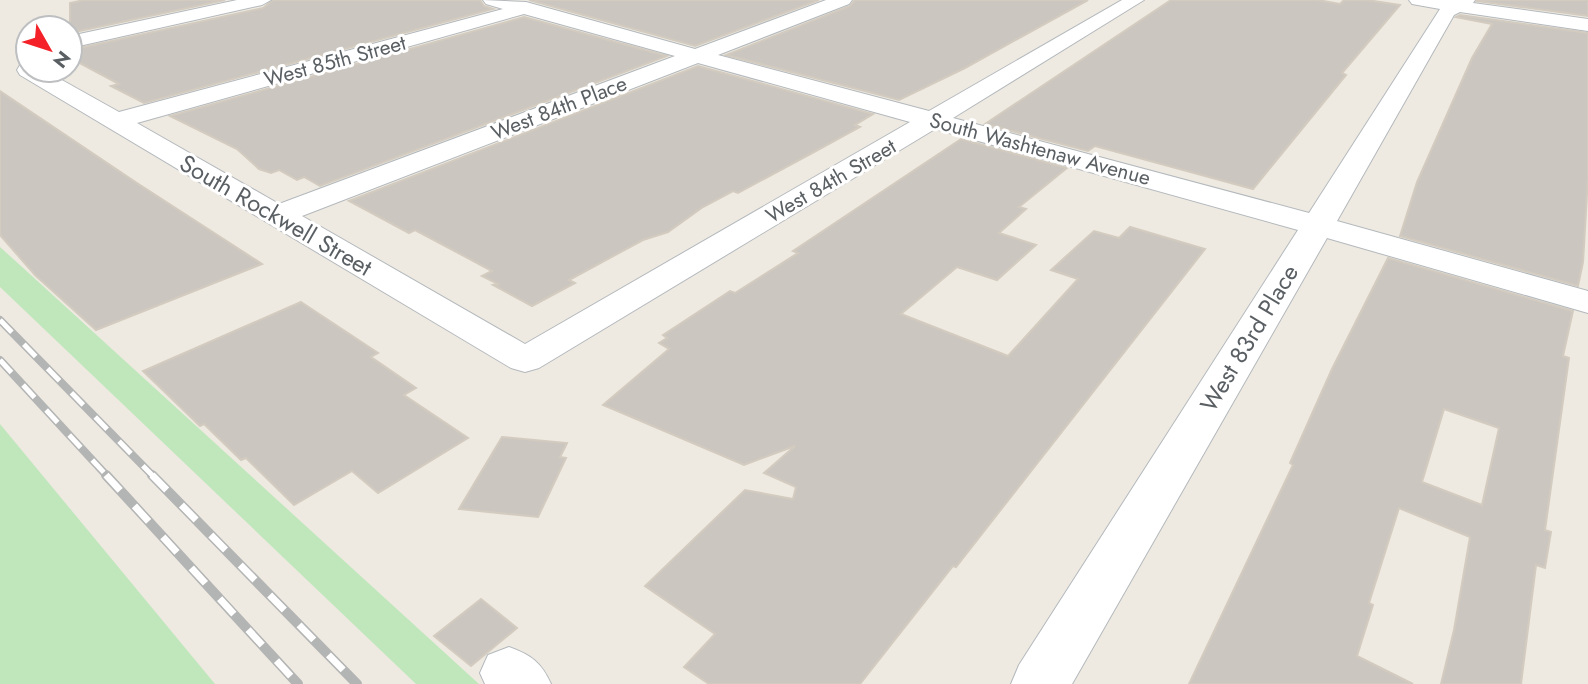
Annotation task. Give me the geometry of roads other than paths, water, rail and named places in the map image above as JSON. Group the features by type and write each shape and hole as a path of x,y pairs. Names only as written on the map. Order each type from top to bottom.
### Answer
{"street":[{"path":"84,39 262,0"},
{"name":"South Washtenaw Avenue","path":"492,0 1588,302"},
{"name":"West 85th Street","path":"116,121 554,0"},
{"name":"West 84th Place","path":"275,216 843,0"},
{"name":"West 84th Street","path":"525,360 1135,0"},
{"path":"1418,0 1462,3 1588,25"},
{"name":"West 83rd Place","path":"1040,684 1447,12 1462,3"},
{"name":"South Rockwell Street","path":"58,84 275,216 525,360"}],"railway":[{"path":"0,320 154,477"},
{"path":"0,360 108,477"},
{"path":"106,475 298,684"},
{"path":"152,475 357,684"}]}
